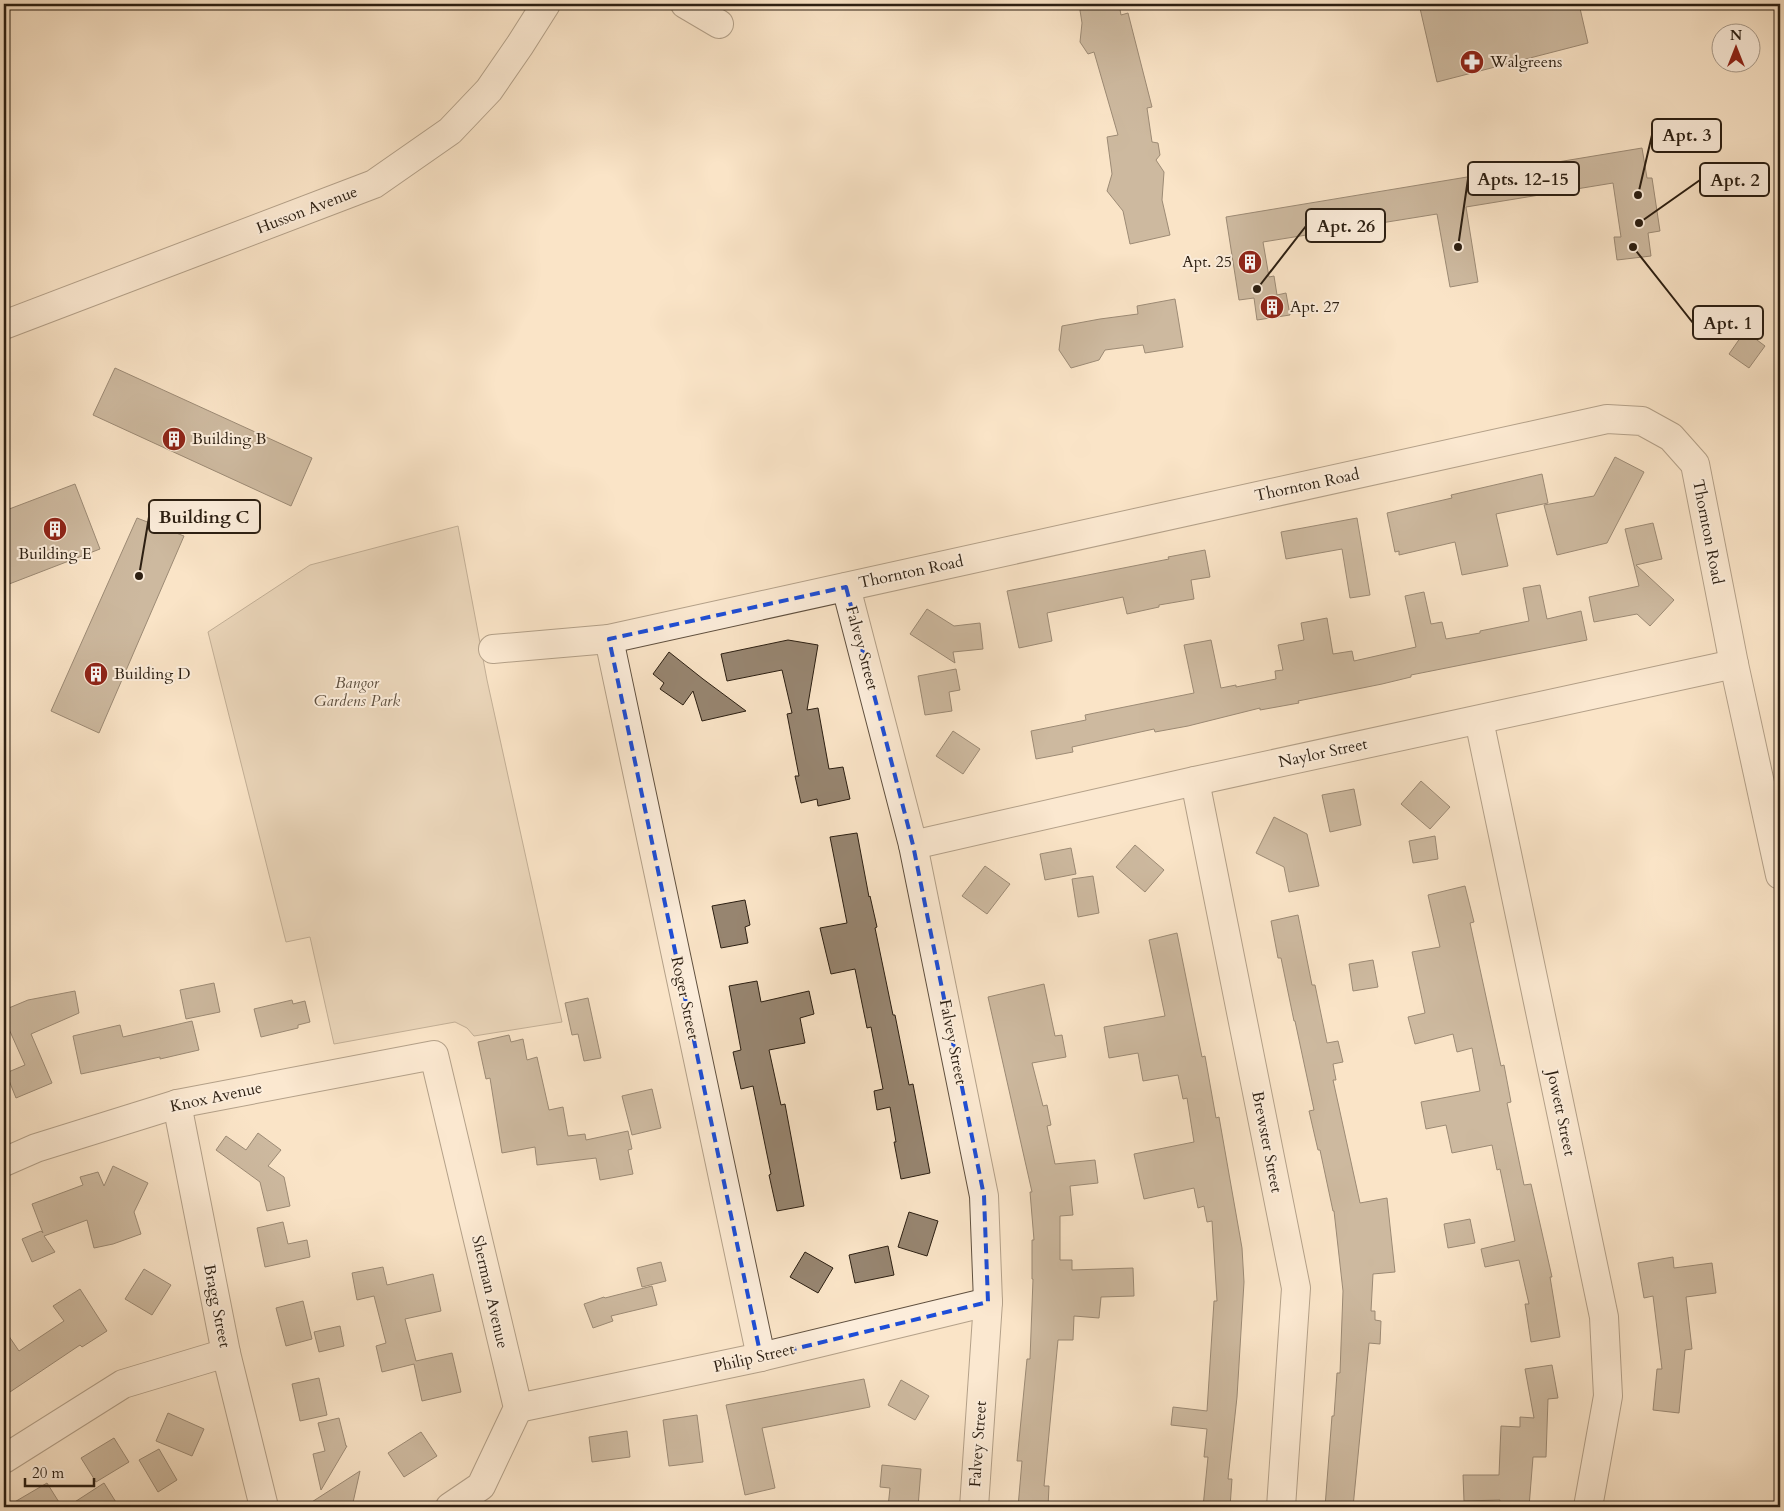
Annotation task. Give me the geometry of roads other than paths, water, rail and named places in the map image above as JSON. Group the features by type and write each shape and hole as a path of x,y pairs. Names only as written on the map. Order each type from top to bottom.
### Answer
{"street":[{"name":"Husson Avenue","path":"4,325 374,184 450,131 489,90 546,4"},
{"path":"685,4 719,24"},
{"name":"Thornton Road","path":"493,649 609,640 1607,419 1642,421 1671,438 1694,464 1734,664 1780,875"},
{"name":"Falvey Street","path":"846,587 913,844 984,1196 988,1302 974,1507"},
{"name":"Roger Street","path":"609,640 761,1357"},
{"name":"Naylor Street","path":"913,844 1195,780 1734,664"},
{"name":"Jowett Street","path":"1479,720 1604,1317 1608,1396 1588,1507"},
{"name":"Brewster Street","path":"1195,780 1296,1288 1281,1507"},
{"name":"Knox Avenue","path":"4,1162 36,1148 178,1104 434,1055"},
{"name":"Sherman Avenue","path":"434,1055 518,1408"},
{"name":"Bragg Street","path":"178,1104 226,1353 264,1507"},
{"name":"Philip Street","path":"518,1408 761,1357 988,1302"},
{"path":"4,1459 123,1384 226,1353"},
{"path":"450,1507 481,1486 518,1408"}],"place":[{"name":"Walgreens","path":"1472,62"},
{"name":"Apt. 3","path":"1638,195"},
{"name":"Apt. 2","path":"1639,223"},
{"name":"Apts. 12-15","path":"1458,247"},
{"name":"Apt. 1","path":"1633,247"},
{"name":"Apt. 25","path":"1250,262"},
{"name":"Apt. 26","path":"1257,289"},
{"name":"Apt. 27","path":"1272,307"},
{"name":"Building B","path":"174,439"},
{"name":"Building E","path":"55,529"},
{"name":"Building C","path":"139,576"},
{"name":"Building D","path":"96,674"}],"park label":[{"name":"Bangor Gardens Park","path":"357,692"}]}
